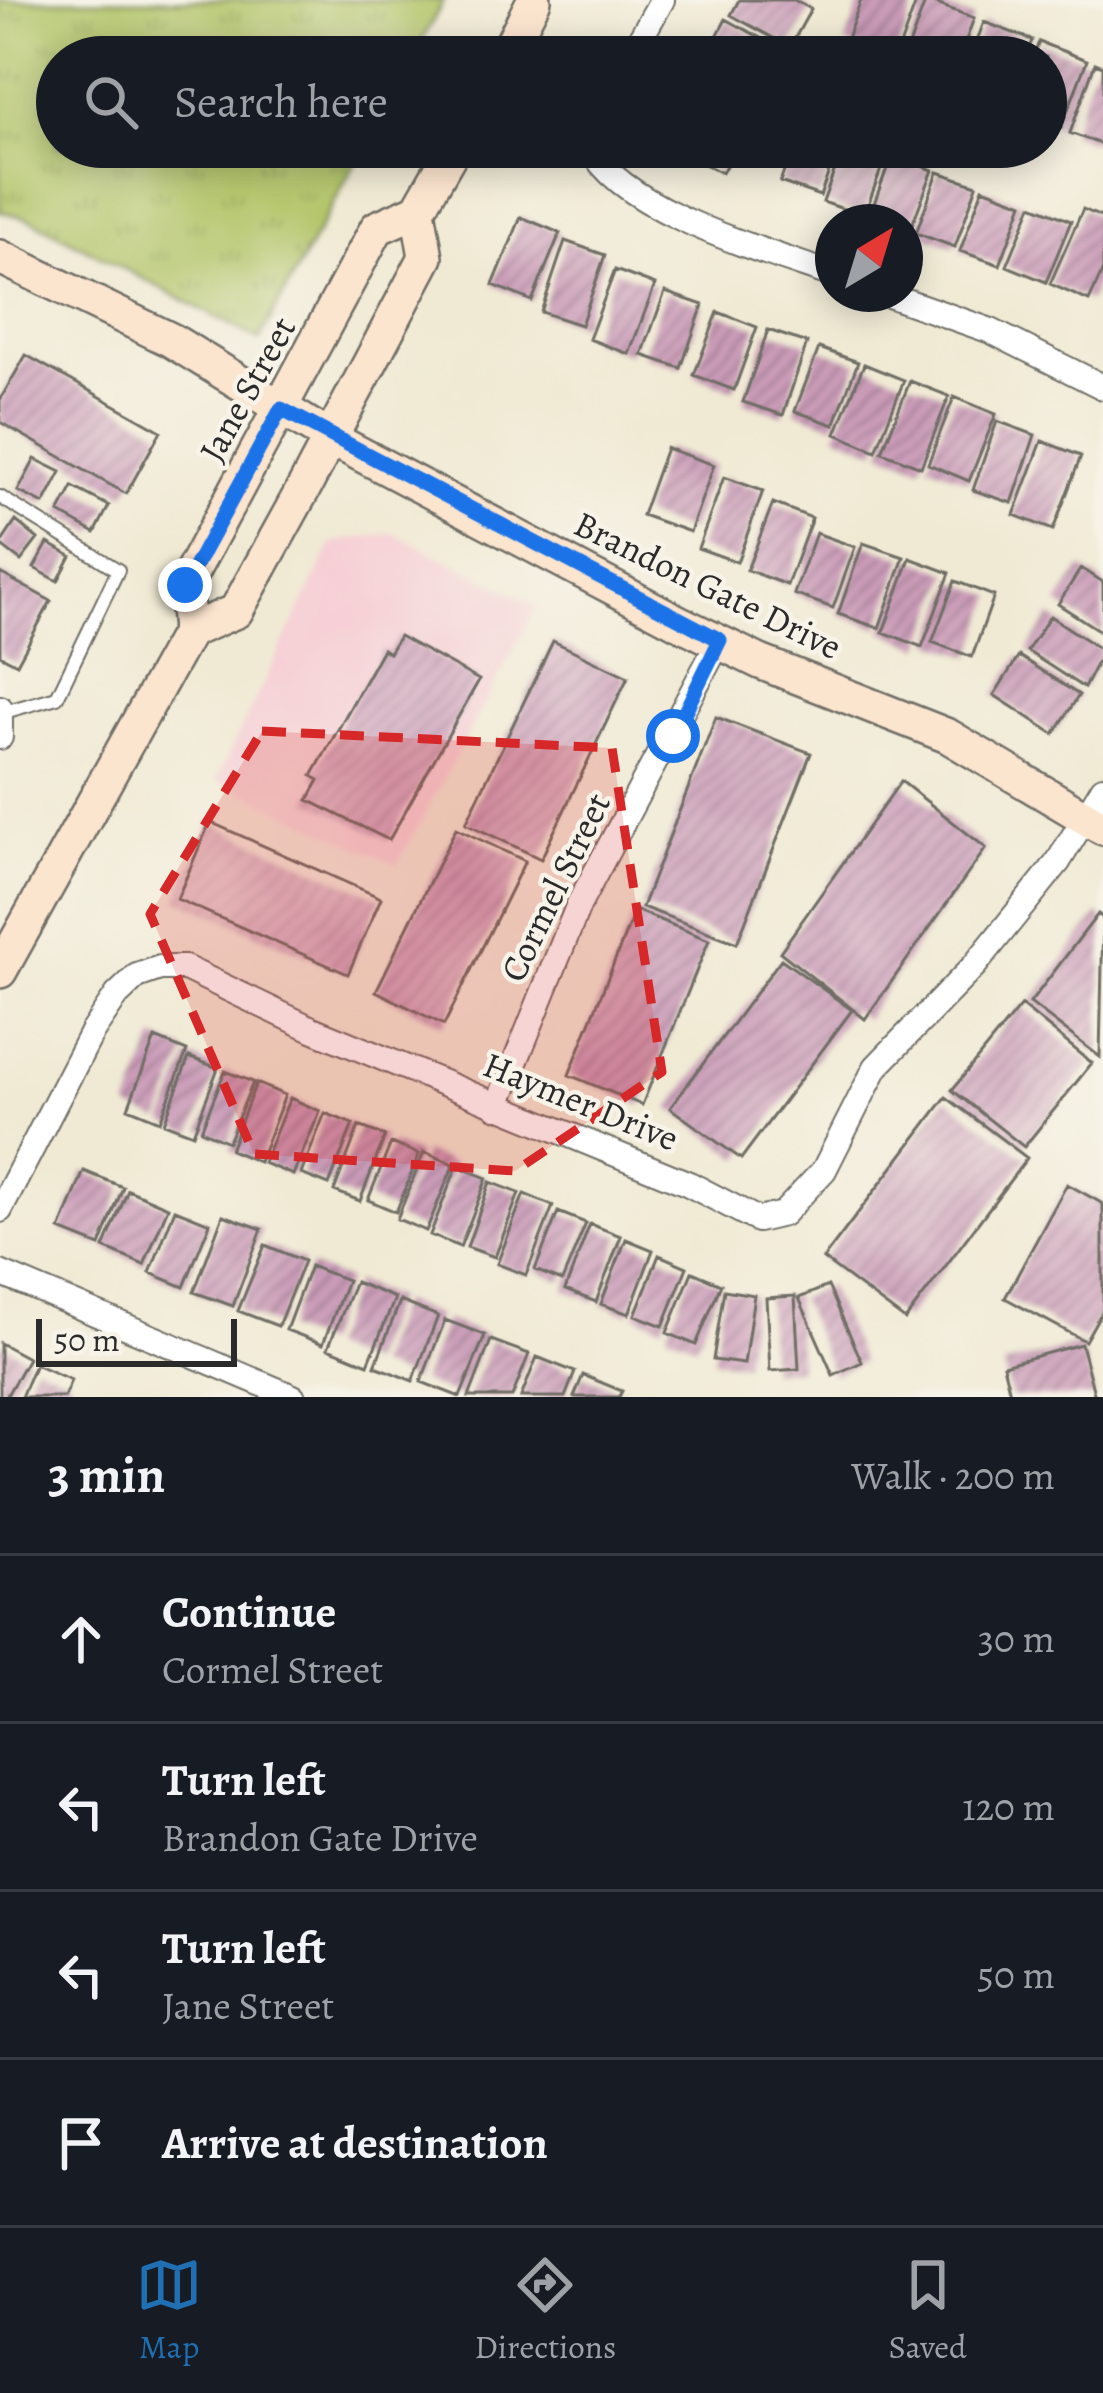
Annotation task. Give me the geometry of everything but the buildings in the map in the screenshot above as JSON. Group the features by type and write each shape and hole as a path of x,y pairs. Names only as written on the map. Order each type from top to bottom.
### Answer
{"main road":[{"path":"516,36 534,0"},
{"name":"Jane Street","path":"0,971 189,631 185,585 377,228 418,210 442,168"},
{"path":"189,631 236,611 426,257 418,210"},
{"name":"Brandon Gate Drive","path":"0,257 171,340 330,437 760,662 948,736 1097,811"}],"street":[{"path":"642,36 662,0"},
{"path":"603,168 646,202 748,248 815,269"},
{"path":"923,307 991,331 1103,388"},
{"name":"Cormel Street","path":"497,1107 579,904 720,640"},
{"name":"Haymer Drive","path":"0,1210 92,1032 127,986 160,968 185,968 497,1107 688,1184 758,1220 783,1214 824,1170 876,1067 975,965 1097,811"},
{"path":"0,1274 293,1397"}],"lane":[{"path":"0,497 118,570 57,697 1,719"}],"highlighted area":[{"path":"262,731 612,748 662,1072 515,1171 254,1154 150,914"}],"shaded area":[{"path":"393,533 537,606 397,865 216,780 333,542"}],"green space":[{"path":"0,0 444,0 424,36 36,36 36,168 353,168 259,340 30,219 0,211"}],"route":[{"path":"185,585 281,409 678,622 720,640 673,736"}]}
